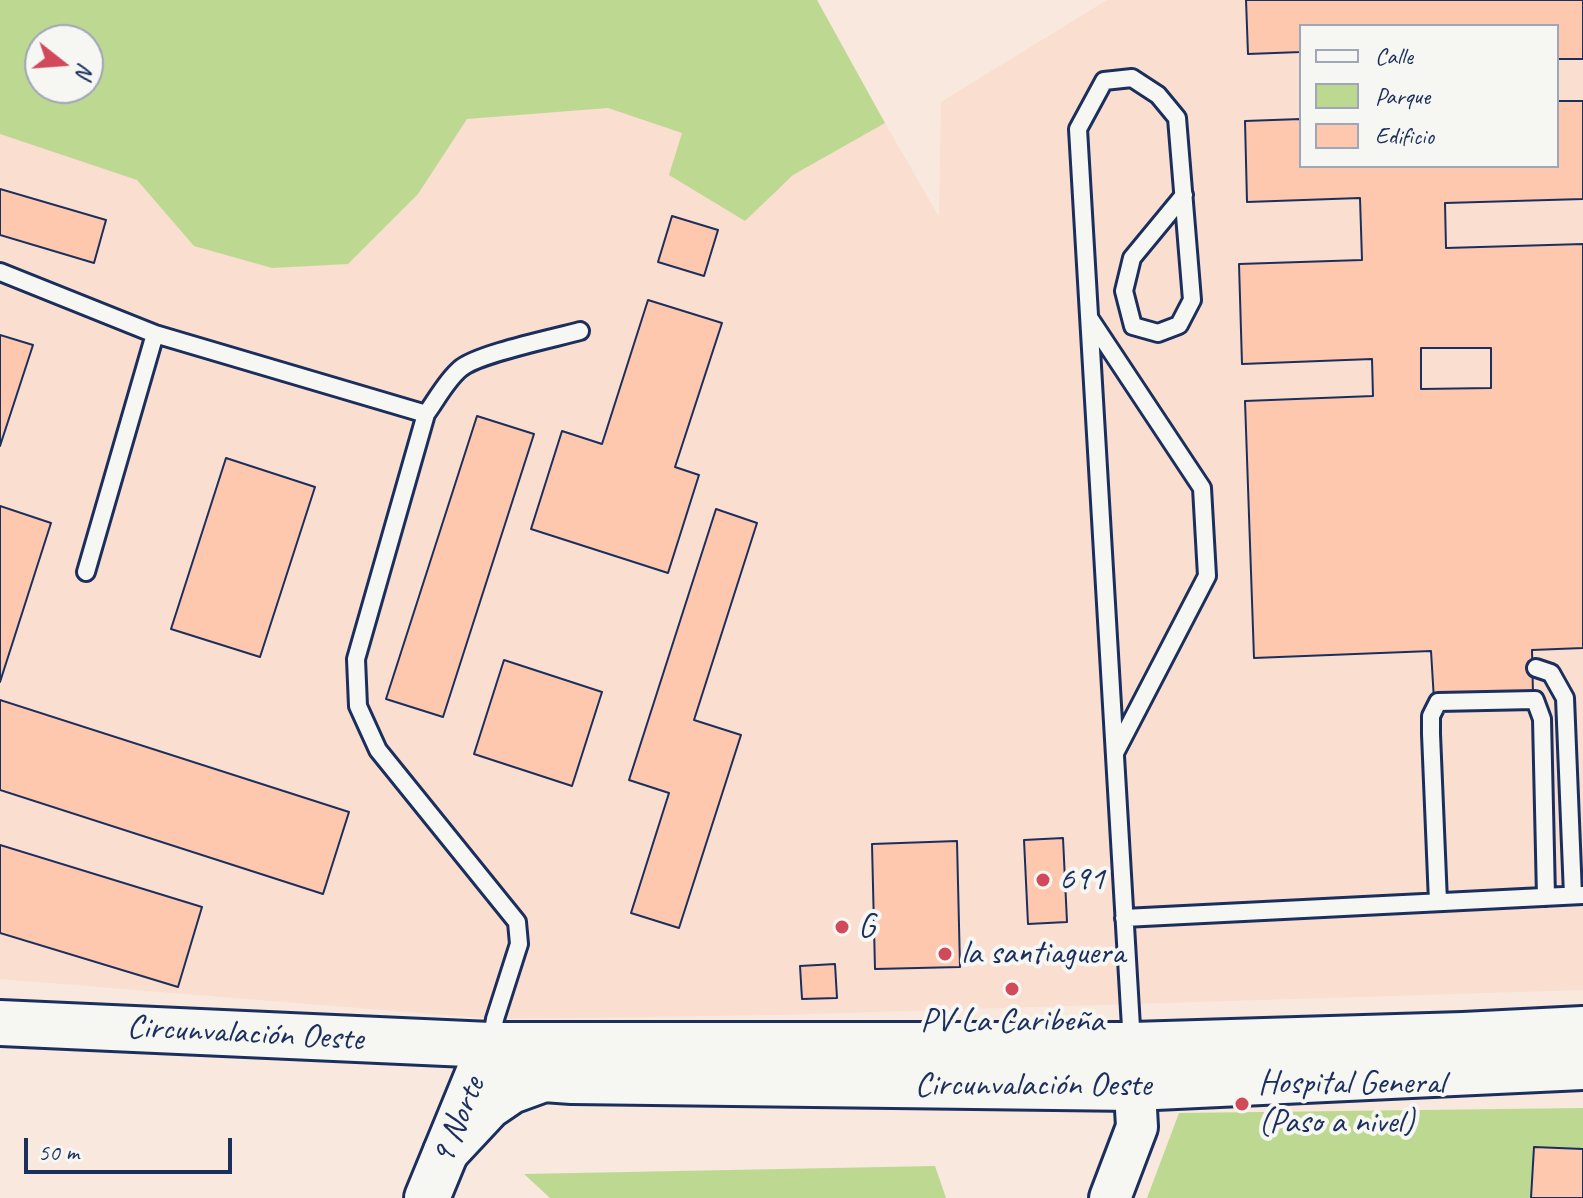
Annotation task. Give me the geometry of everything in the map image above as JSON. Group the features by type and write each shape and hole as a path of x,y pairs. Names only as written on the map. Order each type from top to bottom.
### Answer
{"main road":[{"name":"Circunvalación Oeste","path":"0,1023 490,1045 1132,1045 1583,1029"},
{"name":"Circunvalación Oeste","path":"490,1045 572,1081 1134,1088 1583,1067"},
{"name":"9 Norte","path":"427,1198 490,1045"},
{"path":"446,1152 489,1106 511,1091 544,1079 572,1081"}],"street":[{"path":"1110,1198 1137,1127 1132,1045"}],"lane":[{"path":"1132,1045 1078,129 1104,81 1132,78 1158,95 1177,118 1184,195 1192,300 1179,325 1158,333 1133,326 1124,291 1132,258 1184,195"},
{"path":"0,272 155,334 426,414"},
{"path":"1089,318 1202,488 1207,576 1115,753"},
{"path":"490,1045 519,944 517,922 378,750 358,706 356,659 426,414 463,366 497,353 580,331"},
{"path":"86,572 155,334"},
{"path":"1124,918 1578,895 1565,698 1551,673 1536,668"},
{"path":"1438,902 1431,716 1438,702 1535,700 1542,719 1546,897"}],"shaded area":[{"path":"0,0 817,0 939,217 941,102 1107,0 1583,0 1583,990 777,1015 495,1019 0,979"}],"green space":[{"path":"0,0 817,0 885,123 793,175 745,221 669,175 682,133 608,108 467,119 418,194 348,264 272,268 194,246 137,180 0,134"},
{"path":"1583,1108 1583,1149 1531,1198 1147,1198 1179,1113"},
{"path":"935,1166 946,1198 550,1198 524,1174"}],"building":[{"path":"1246,0 1583,0 1583,59 1559,59 1559,24 1299,24 1299,52 1248,54"},
{"path":"1559,101 1583,101 1583,199 1445,203 1446,248 1583,244 1583,648 1532,650 1533,694 1434,700 1431,651 1254,658 1245,401 1373,396 1372,359 1242,364 1239,264 1362,260 1360,198 1247,202 1245,121 1299,119 1299,168 1559,168","holes":["1421,348 1491,348 1491,388 1421,389"]},
{"path":"0,189 106,220 94,263 0,235"},
{"path":"672,216 718,230 704,276 658,262"},
{"path":"648,300 722,323 675,467 699,475 668,573 531,529 562,431 602,444"},
{"path":"0,335 33,345 0,446"},
{"path":"477,416 534,434 443,717 386,699"},
{"path":"226,458 315,487 260,657 171,629"},
{"path":"0,506 51,523 0,682"},
{"path":"716,509 757,523 694,720 741,735 679,928 631,913 669,793 629,780"},
{"path":"504,660 602,692 572,786 474,754"},
{"path":"0,700 349,812 323,894 0,790"},
{"path":"1063,838 1067,922 1028,924 1024,840"},
{"path":"957,841 960,967 875,969 872,844"},
{"path":"0,845 202,907 178,987 0,933"},
{"path":"835,964 837,998 802,999 800,966"},
{"path":"1534,1147 1583,1149 1583,1198 1531,1198"}],"place":[{"name":"691","path":"1043,880"},
{"name":"G","path":"842,927"},
{"name":"la santiaguera","path":"945,954"},
{"name":"PV La Caribeña","path":"1012,989"},
{"name":"Hospital General (Paso a nivel)","path":"1242,1104"}]}
